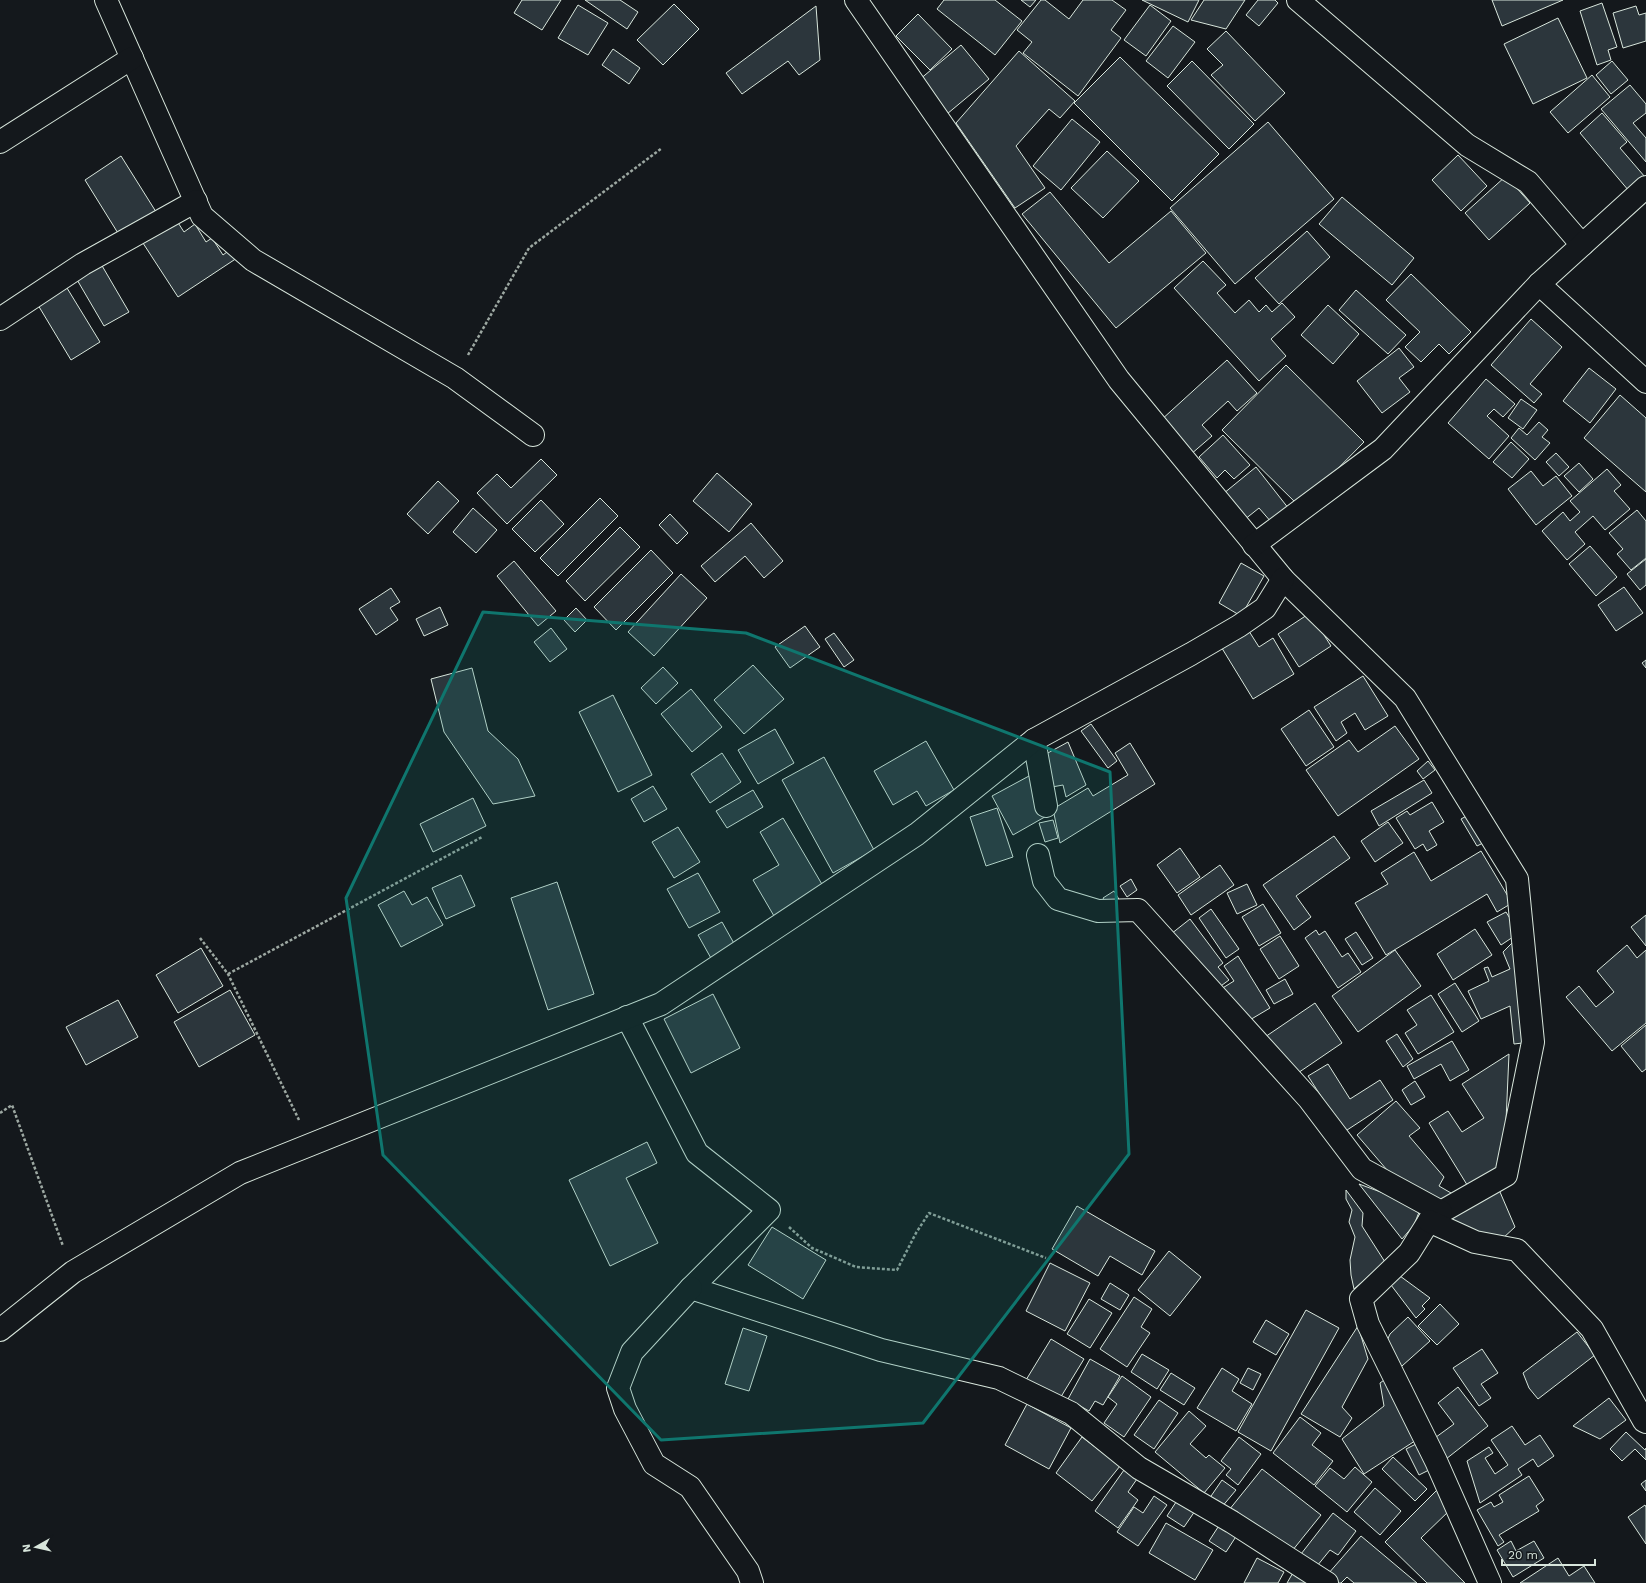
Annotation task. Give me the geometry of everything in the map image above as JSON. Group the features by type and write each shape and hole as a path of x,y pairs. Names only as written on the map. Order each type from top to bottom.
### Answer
{"street":[{"path":"106,0 202,216 253,260 455,378 533,435"},
{"path":"856,0 1119,380 1283,579 1405,698 1517,879 1533,1042 1506,1175 1435,1217 1409,1253 1361,1300 1368,1324 1436,1461 1490,1583"},
{"path":"1298,0 1467,145 1528,182 1582,245"},
{"path":"0,142 132,58"},
{"path":"1254,545 1383,449 1539,284 1646,187"},
{"path":"0,319 83,264 196,200"},
{"path":"1539,284 1646,382"},
{"path":"0,1330 73,1272 240,1173 660,1004 917,834 1034,740 1240,626 1265,608 1283,579"},
{"path":"1034,740 1046,806"},
{"path":"1038,855 1044,881 1058,899 1098,911 1138,910 1309,1099 1362,1169 1475,1242 1517,1250 1592,1329 1644,1421 1646,1422"},
{"path":"627,1017 697,1153 769,1210 691,1288 632,1352 618,1388 625,1409 654,1464 690,1487 748,1571 752,1583"},
{"path":"691,1288 881,1350 999,1378 1071,1413 1139,1468 1232,1522 1327,1583"}],"path":[{"path":"455,378 529,248 662,148"},
{"path":"228,974 482,837"},
{"path":"200,938 228,974 310,1144"},
{"path":"0,1113 12,1105 73,1272"},
{"path":"769,1210 812,1248 856,1267 897,1270 916,1233 929,1213 1046,1258"}],"highlighted area":[{"path":"483,612 746,633 1110,772 1129,1154 923,1423 661,1440 383,1155 346,898"}],"building":[{"path":"522,0 561,0 542,30 514,13"},
{"path":"585,0 620,0 638,12 627,29"},
{"path":"944,0 995,0 1022,21 995,55 937,9"},
{"path":"1021,0 1036,0 1030,7"},
{"path":"1041,0 1045,0 1069,19 1083,0 1112,0 1126,10 1111,30 1121,38 1078,96 1023,53 1032,42 1017,30"},
{"path":"1142,0 1199,0 1188,22"},
{"path":"1204,0 1245,0 1226,29 1191,20"},
{"path":"1258,0 1275,0 1278,3 1259,26 1246,15"},
{"path":"1492,0 1563,0 1502,26"},
{"path":"1602,3 1617,47 1608,50 1611,60 1597,65 1580,11"},
{"path":"674,4 699,29 663,65 637,40"},
{"path":"578,5 608,23 588,55 558,38"},
{"path":"1150,5 1171,21 1146,56 1124,40"},
{"path":"816,6 820,60 799,75 788,61 742,94 726,73"},
{"path":"1636,6 1639,15 1646,13 1646,41 1623,48 1613,13"},
{"path":"918,14 952,49 930,70 896,36"},
{"path":"1558,18 1587,78 1533,104 1504,44"},
{"path":"1173,26 1195,42 1168,78 1146,61"},
{"path":"1226,31 1285,93 1255,121 1211,75 1223,65 1207,49"},
{"path":"961,45 989,79 947,114 919,80"},
{"path":"613,49 640,68 629,84 602,65"},
{"path":"1019,51 1075,101 1060,118 1049,109 1016,146 1045,188 1015,208 956,123"},
{"path":"1120,57 1219,154 1172,201 1074,103"},
{"path":"1192,61 1254,124 1229,149 1167,86"},
{"path":"1612,61 1628,80 1611,94 1596,75"},
{"path":"1592,75 1610,97 1568,133 1550,112"},
{"path":"1630,85 1646,104 1646,113 1633,123 1646,138 1646,162 1601,109"},
{"path":"1602,113 1627,142 1620,148 1645,177 1629,191 1580,133"},
{"path":"1072,119 1100,142 1061,190 1033,166"},
{"path":"1268,122 1334,199 1235,284 1170,208"},
{"path":"1107,151 1139,181 1103,218 1071,188"},
{"path":"1458,155 1487,186 1461,211 1432,180"},
{"path":"121,156 158,215 121,238 85,180"},
{"path":"1506,176 1530,203 1489,240 1465,213"},
{"path":"1050,192 1109,263 1171,211 1206,253 1116,328 1022,214"},
{"path":"1342,197 1414,258 1392,285 1319,224"},
{"path":"175,218 184,232 195,224 206,242 212,238 223,255 231,249 237,258 178,297 141,240"},
{"path":"1307,231 1330,257 1279,304 1255,278"},
{"path":"1203,261 1226,285 1217,293 1235,313 1249,300 1259,312 1266,305 1272,312 1282,303 1295,317 1271,339 1286,356 1259,381 1174,288"},
{"path":"101,264 129,312 104,326 76,278"},
{"path":"1411,274 1471,332 1449,354 1439,344 1421,362 1405,347 1420,332 1386,300"},
{"path":"67,288 100,342 71,360 38,305"},
{"path":"1356,290 1406,335 1388,354 1339,310"},
{"path":"1328,305 1359,334 1333,364 1301,335"},
{"path":"1531,319 1562,347 1530,384 1542,394 1534,403 1491,365"},
{"path":"1399,348 1414,367 1399,378 1410,392 1382,413 1357,381"},
{"path":"1227,360 1257,393 1237,411 1228,401 1202,425 1212,436 1190,455 1160,421"},
{"path":"1286,365 1364,442 1300,507 1222,430"},
{"path":"1589,368 1616,389 1590,423 1563,401"},
{"path":"1486,379 1515,404 1503,417 1494,409 1487,416 1509,436 1489,459 1448,423"},
{"path":"1620,395 1646,418 1646,492 1584,438"},
{"path":"1521,399 1537,410 1523,429 1508,418"},
{"path":"1539,422 1548,430 1542,437 1550,443 1535,460 1511,438 1519,428 1527,435"},
{"path":"1223,435 1250,465 1234,479 1225,470 1217,478 1199,457"},
{"path":"1511,442 1529,459 1512,478 1493,462"},
{"path":"1556,453 1569,467 1559,476 1546,462"},
{"path":"541,459 557,475 507,524 477,493 497,474 511,488"},
{"path":"1579,463 1593,479 1579,492 1564,476"},
{"path":"1256,467 1289,509 1272,523 1259,508 1239,524 1218,498"},
{"path":"1607,469 1621,485 1614,491 1630,509 1605,530 1593,516 1575,532 1585,544 1567,560 1542,531 1563,512 1570,521 1580,512 1570,501"},
{"path":"1531,471 1543,486 1556,476 1572,496 1536,525 1508,489"},
{"path":"717,473 752,504 729,532 693,501"},
{"path":"438,481 459,501 428,534 407,514"},
{"path":"600,498 618,516 558,576 540,558"},
{"path":"541,500 564,524 535,552 512,529"},
{"path":"473,508 497,530 476,553 453,532"},
{"path":"1637,510 1646,521 1646,558 1631,570 1617,554 1623,549 1609,533"},
{"path":"670,514 688,533 677,544 659,525"},
{"path":"751,523 783,561 764,578 745,556 715,582 701,566"},
{"path":"620,527 640,547 585,601 566,581"},
{"path":"1590,546 1617,577 1596,596 1569,564"},
{"path":"651,550 673,573 616,630 594,607"},
{"path":"1646,559 1646,585 1640,590 1627,574"},
{"path":"514,561 556,611 538,626 497,576"},
{"path":"1241,563 1264,576 1241,616 1219,603"},
{"path":"681,574 707,598 654,656 628,632"},
{"path":"1624,587 1643,613 1616,631 1598,605"},
{"path":"391,588 400,602 390,608 398,620 376,635 359,609"},
{"path":"440,607 448,625 424,636 416,619"},
{"path":"576,608 587,620 575,632 564,620"},
{"path":"1310,613 1331,646 1299,667 1278,634"},
{"path":"805,626 820,647 790,668 775,647"},
{"path":"551,628 567,649 550,662 534,642"},
{"path":"1247,628 1259,647 1273,638 1294,674 1253,699 1220,645"},
{"path":"834,633 854,660 844,667 825,639"},
{"path":"1646,660 1646,668 1642,663"},
{"path":"753,665 784,699 744,734 714,700"},
{"path":"663,667 678,683 656,704 641,688"},
{"path":"472,668 488,731 518,759 535,796 493,804 444,732 431,679"},
{"path":"1363,676 1388,716 1365,730 1355,713 1341,722 1347,733 1336,741 1314,707"},
{"path":"691,689 722,727 692,752 661,714"},
{"path":"613,695 652,775 618,792 579,712"},
{"path":"1309,710 1334,747 1306,766 1281,729"},
{"path":"1091,724 1117,761 1108,768 1081,731"},
{"path":"1395,726 1419,759 1338,816 1306,770 1349,740 1358,752"},
{"path":"775,729 794,763 758,784 738,750"},
{"path":"926,741 954,790 926,806 917,791 893,805 874,771"},
{"path":"1068,742 1086,785 1066,797 1063,785 1052,787 1046,754"},
{"path":"1130,743 1155,784 1060,843 1053,809 1088,788 1093,796 1128,775 1115,753"},
{"path":"722,753 741,782 710,803 691,774"},
{"path":"824,757 874,850 833,873 782,780"},
{"path":"1428,761 1435,770 1423,779 1417,771"},
{"path":"1029,776 1050,814 1013,835 992,796"},
{"path":"1424,780 1432,793 1379,826 1371,811"},
{"path":"653,786 667,809 644,822 631,799"},
{"path":"753,790 763,807 727,828 716,811"},
{"path":"473,798 486,826 433,852 420,824"},
{"path":"1432,802 1444,822 1429,831 1437,845 1427,851 1423,844 1415,849 1396,818 1407,811 1410,815"},
{"path":"997,808 1013,857 986,866 970,817"},
{"path":"1472,813 1487,841 1477,846 1461,819"},
{"path":"783,818 823,886 774,916 753,880 779,865 760,832"},
{"path":"1053,820 1058,838 1045,842 1039,823"},
{"path":"1388,822 1403,843 1375,862 1361,841"},
{"path":"678,827 700,862 674,878 652,842"},
{"path":"1334,836 1350,858 1296,896 1311,917 1294,930 1263,885"},
{"path":"1180,848 1200,877 1177,893 1157,865"},
{"path":"1481,851 1512,903 1497,912 1487,894 1386,955 1355,903 1388,884 1381,873 1414,852 1431,881"},
{"path":"1220,865 1234,885 1191,915 1178,895"},
{"path":"698,873 720,912 689,928 667,889"},
{"path":"461,875 475,906 446,919 432,888"},
{"path":"1131,879 1137,890 1127,897 1120,886"},
{"path":"557,882 594,994 548,1010 511,898"},
{"path":"1247,884 1257,905 1237,914 1227,893"},
{"path":"404,891 412,905 427,897 443,925 401,947 378,905"},
{"path":"1114,891 1120,901 1109,908 1103,898"},
{"path":"1263,904 1281,933 1259,946 1242,917"},
{"path":"1211,909 1239,949 1226,958 1199,918"},
{"path":"1506,912 1519,933 1501,945 1487,922"},
{"path":"1646,915 1646,946 1631,927"},
{"path":"1190,919 1223,963 1218,967 1229,980 1214,991 1171,934"},
{"path":"722,922 736,947 712,960 698,935"},
{"path":"1475,929 1492,955 1453,980 1437,954"},
{"path":"1316,930 1319,935 1325,931 1342,957 1348,953 1361,972 1338,988 1305,938"},
{"path":"1356,932 1373,958 1362,965 1345,939"},
{"path":"1280,936 1299,966 1279,979 1260,949"},
{"path":"1518,937 1531,1042 1514,1044 1510,1006 1481,1019 1468,991 1489,981 1484,968 1488,967 1492,977 1510,969 1503,952"},
{"path":"1627,945 1637,958 1646,950 1646,1023 1612,1051 1566,997 1579,986 1596,1007 1614,992 1597,971"},
{"path":"201,948 223,986 178,1013 156,975"},
{"path":"1395,950 1421,986 1358,1032 1332,996"},
{"path":"1238,956 1270,1008 1243,1024 1221,989 1234,981 1224,966"},
{"path":"1285,979 1293,994 1274,1004 1266,990"},
{"path":"1455,983 1479,1021 1462,1032 1438,994"},
{"path":"230,990 255,1035 199,1067 174,1022"},
{"path":"713,994 740,1048 691,1073 664,1019"},
{"path":"1431,995 1454,1032 1418,1054 1405,1033 1417,1025 1407,1010"},
{"path":"118,1000 138,1037 86,1065 66,1027"},
{"path":"1315,1003 1342,1043 1292,1077 1265,1037"},
{"path":"1646,1025 1646,1069 1642,1072 1621,1046"},
{"path":"1397,1034 1413,1059 1403,1067 1386,1041"},
{"path":"1452,1041 1469,1070 1450,1081 1441,1064 1414,1079 1407,1066"},
{"path":"1509,1054 1504,1166 1469,1188 1429,1123 1448,1111 1462,1132 1484,1118 1462,1084"},
{"path":"1328,1064 1350,1099 1380,1080 1393,1100 1344,1132 1308,1076"},
{"path":"1415,1081 1425,1097 1411,1105 1402,1090"},
{"path":"1396,1101 1420,1128 1409,1136 1444,1177 1439,1186 1451,1193 1443,1206 1393,1177 1357,1135"},
{"path":"647,1142 657,1163 626,1178 658,1243 610,1266 569,1180"},
{"path":"1359,1184 1421,1207 1414,1225 1402,1239"},
{"path":"1497,1185 1515,1227 1502,1239 1447,1224 1457,1211"},
{"path":"1346,1190 1363,1213 1362,1226 1385,1262 1354,1289 1350,1260 1355,1237 1349,1222 1352,1210 1346,1199"},
{"path":"1077,1206 1155,1251 1142,1275 1110,1256 1098,1276 1052,1249"},
{"path":"772,1227 826,1260 803,1299 748,1265"},
{"path":"1169,1251 1201,1277 1170,1316 1138,1290"},
{"path":"1050,1263 1090,1283 1065,1331 1026,1311"},
{"path":"1400,1276 1430,1298 1422,1306 1425,1309 1416,1318 1391,1285"},
{"path":"1110,1283 1129,1295 1120,1310 1101,1299"},
{"path":"1134,1297 1152,1309 1141,1327 1150,1333 1127,1367 1100,1349"},
{"path":"1089,1299 1112,1313 1090,1348 1067,1334"},
{"path":"1440,1304 1459,1324 1437,1345 1418,1326"},
{"path":"1306,1310 1339,1328 1271,1451 1238,1432"},
{"path":"1408,1317 1430,1341 1393,1374 1385,1345 1390,1334"},
{"path":"1266,1320 1289,1334 1276,1355 1253,1342"},
{"path":"1358,1326 1368,1359 1342,1407 1352,1418 1340,1437 1301,1414"},
{"path":"743,1328 767,1336 749,1391 725,1384"},
{"path":"1577,1332 1595,1355 1538,1399 1529,1388 1523,1373"},
{"path":"1051,1339 1084,1359 1059,1400 1026,1380"},
{"path":"1482,1349 1498,1373 1481,1384 1491,1398 1479,1406 1453,1368"},
{"path":"1142,1354 1169,1370 1157,1389 1131,1372"},
{"path":"1090,1359 1120,1376 1103,1405 1095,1401 1089,1411 1068,1399"},
{"path":"1222,1368 1239,1379 1232,1391 1252,1404 1236,1431 1197,1408"},
{"path":"1248,1368 1261,1374 1253,1390 1240,1383"},
{"path":"1171,1373 1195,1388 1184,1405 1160,1390"},
{"path":"1391,1375 1421,1437 1364,1474 1342,1439 1384,1406 1380,1383"},
{"path":"1122,1376 1151,1397 1124,1437 1104,1423 1117,1404 1108,1397"},
{"path":"1458,1387 1488,1426 1446,1459 1432,1440 1454,1424 1438,1403"},
{"path":"1609,1398 1626,1420 1600,1439 1573,1426"},
{"path":"1159,1400 1178,1413 1154,1449 1134,1435"},
{"path":"1027,1404 1071,1428 1049,1469 1005,1445"},
{"path":"1189,1411 1206,1426 1190,1444 1206,1458 1209,1455 1225,1468 1204,1493 1155,1452"},
{"path":"1300,1417 1321,1433 1312,1445 1333,1461 1314,1485 1273,1453"},
{"path":"1512,1426 1525,1445 1540,1435 1554,1456 1538,1467 1533,1459 1518,1469 1522,1475 1480,1503 1467,1461 1489,1447 1493,1453 1485,1458 1495,1474 1508,1465 1491,1440"},
{"path":"1626,1432 1645,1450 1646,1448 1646,1460 1635,1449 1622,1461 1610,1449"},
{"path":"1082,1437 1120,1466 1092,1501 1056,1473"},
{"path":"1239,1437 1261,1454 1238,1485 1226,1475 1231,1469 1221,1461"},
{"path":"1424,1440 1437,1466 1419,1475 1406,1449"},
{"path":"1393,1457 1427,1489 1415,1501 1382,1469"},
{"path":"1355,1467 1372,1482 1347,1512 1315,1486 1330,1468 1344,1479"},
{"path":"1262,1469 1321,1515 1288,1556 1229,1510"},
{"path":"1124,1470 1137,1479 1128,1492 1138,1500 1118,1528 1095,1511"},
{"path":"1529,1476 1544,1500 1536,1506 1539,1511 1499,1535 1504,1542 1498,1546 1477,1510 1491,1502 1494,1507 1503,1502 1499,1495"},
{"path":"1222,1480 1236,1490 1221,1508 1209,1499"},
{"path":"1646,1480 1646,1491 1641,1484"},
{"path":"1375,1488 1401,1511 1380,1535 1354,1512"},
{"path":"1439,1488 1450,1510 1421,1538 1465,1583 1427,1583 1385,1542"},
{"path":"1154,1496 1167,1505 1138,1546 1117,1532 1134,1507 1143,1513"},
{"path":"1178,1499 1195,1511 1184,1527 1167,1516"},
{"path":"1645,1505 1646,1507 1646,1544 1628,1517"},
{"path":"1333,1513 1356,1531 1338,1555 1330,1550 1317,1566 1301,1554"},
{"path":"1166,1523 1213,1550 1195,1580 1149,1553"},
{"path":"1220,1524 1237,1535 1226,1552 1209,1541"},
{"path":"1361,1536 1417,1583 1354,1583 1347,1577 1339,1583 1328,1574"},
{"path":"1511,1541 1516,1551 1534,1541 1544,1558 1513,1577 1497,1550"},
{"path":"1257,1558 1284,1572 1278,1583 1244,1583"},
{"path":"1558,1558 1569,1576 1584,1566 1595,1583 1520,1583"},
{"path":"1294,1571 1315,1583 1287,1583"}]}
